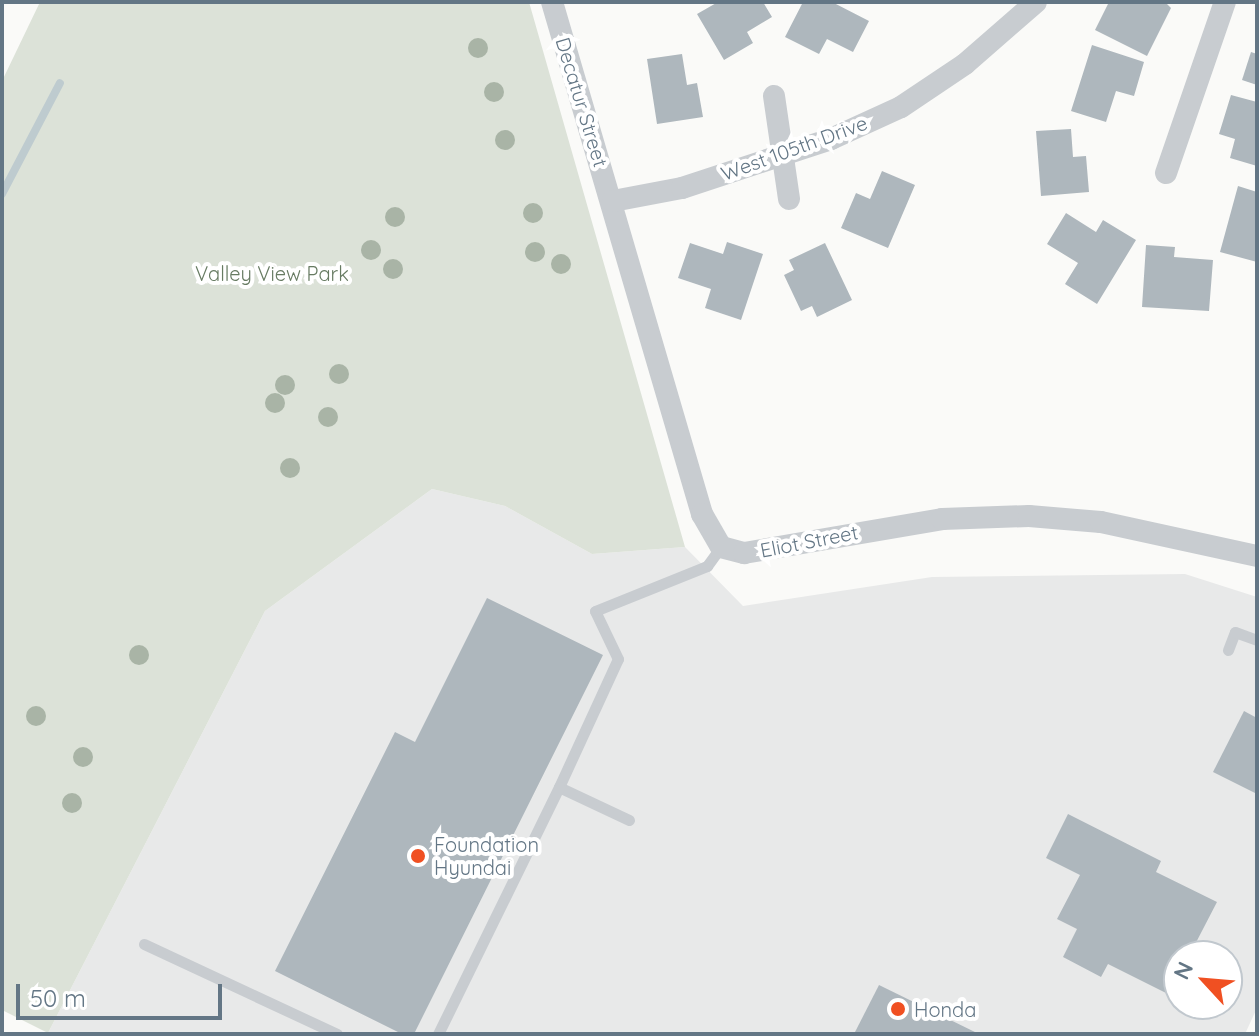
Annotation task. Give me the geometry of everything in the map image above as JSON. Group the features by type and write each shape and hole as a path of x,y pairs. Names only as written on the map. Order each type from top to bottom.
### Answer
{"street":[{"name":"Decatur Street","path":"552,2 613,201"},
{"name":"West 105th Drive","path":"613,201 682,188 782,154 901,107 965,64 1036,2"},
{"path":"1166,173 1225,2"},
{"path":"774,96 789,199"},
{"path":"613,201 702,514 721,547"},
{"name":"Eliot Street","path":"721,547 744,553 942,519 1029,516 1116,525 1257,556"}],"lane":[{"path":"438,1034 618,659 595,611 707,566 721,547"},
{"path":"1228,650 1235,632 1257,640"},
{"path":"559,787 629,820"},
{"path":"144,944 337,1034"}],"shaded area":[{"path":"432,489 505,506 592,554 685,547 743,606 932,577 1185,574 1257,597 1257,1008 1245,1034 48,1033 265,611"}],"green space":[{"name":"Valley View Park","path":"40,2 529,2 685,547 592,554 505,506 432,489 265,611 48,1033 2,1010 2,81"}],"building":[{"path":"718,2 763,2 772,17 747,32 753,43 724,60 697,14"},
{"path":"803,2 832,2 869,21 853,52 827,39 819,54 785,37"},
{"path":"1109,2 1165,2 1171,8 1147,56 1095,30"},
{"path":"1092,45 1144,62 1134,96 1116,91 1106,122 1071,111"},
{"path":"1251,52 1257,54 1257,85 1242,80"},
{"path":"682,54 687,85 697,83 703,117 657,124 647,59"},
{"path":"1231,95 1257,102 1257,166 1230,158 1235,139 1219,134"},
{"path":"1071,129 1073,157 1086,156 1089,192 1041,196 1036,131"},
{"path":"882,171 915,185 888,248 841,228 856,193 870,199"},
{"path":"1238,186 1257,192 1257,262 1220,252"},
{"path":"1066,213 1096,232 1103,220 1136,240 1097,304 1065,284 1078,263 1047,244"},
{"path":"727,242 763,254 741,320 705,308 711,289 678,278 690,243 723,254"},
{"path":"825,243 852,300 817,317 812,306 801,311 784,275 794,270 789,260"},
{"path":"1146,245 1175,247 1174,257 1213,260 1209,311 1142,307"},
{"name":"Foundation Hyundai","path":"487,598 603,655 414,1034 402,1034 275,971 395,732 415,742"},
{"path":"1244,711 1257,718 1257,794 1213,772"},
{"path":"1068,814 1161,861 1156,872 1217,902 1197,940 1163,940 1163,992 1108,964 1101,977 1063,957 1077,929 1057,919 1080,875 1046,858"},
{"name":"Honda","path":"879,985 979,1034 854,1034"}],"waterway":[{"path":"2,194 60,83"}],"place":[{"name":"Foundation Hyundai","path":"418,856"},
{"name":"Honda","path":"898,1009"}]}
